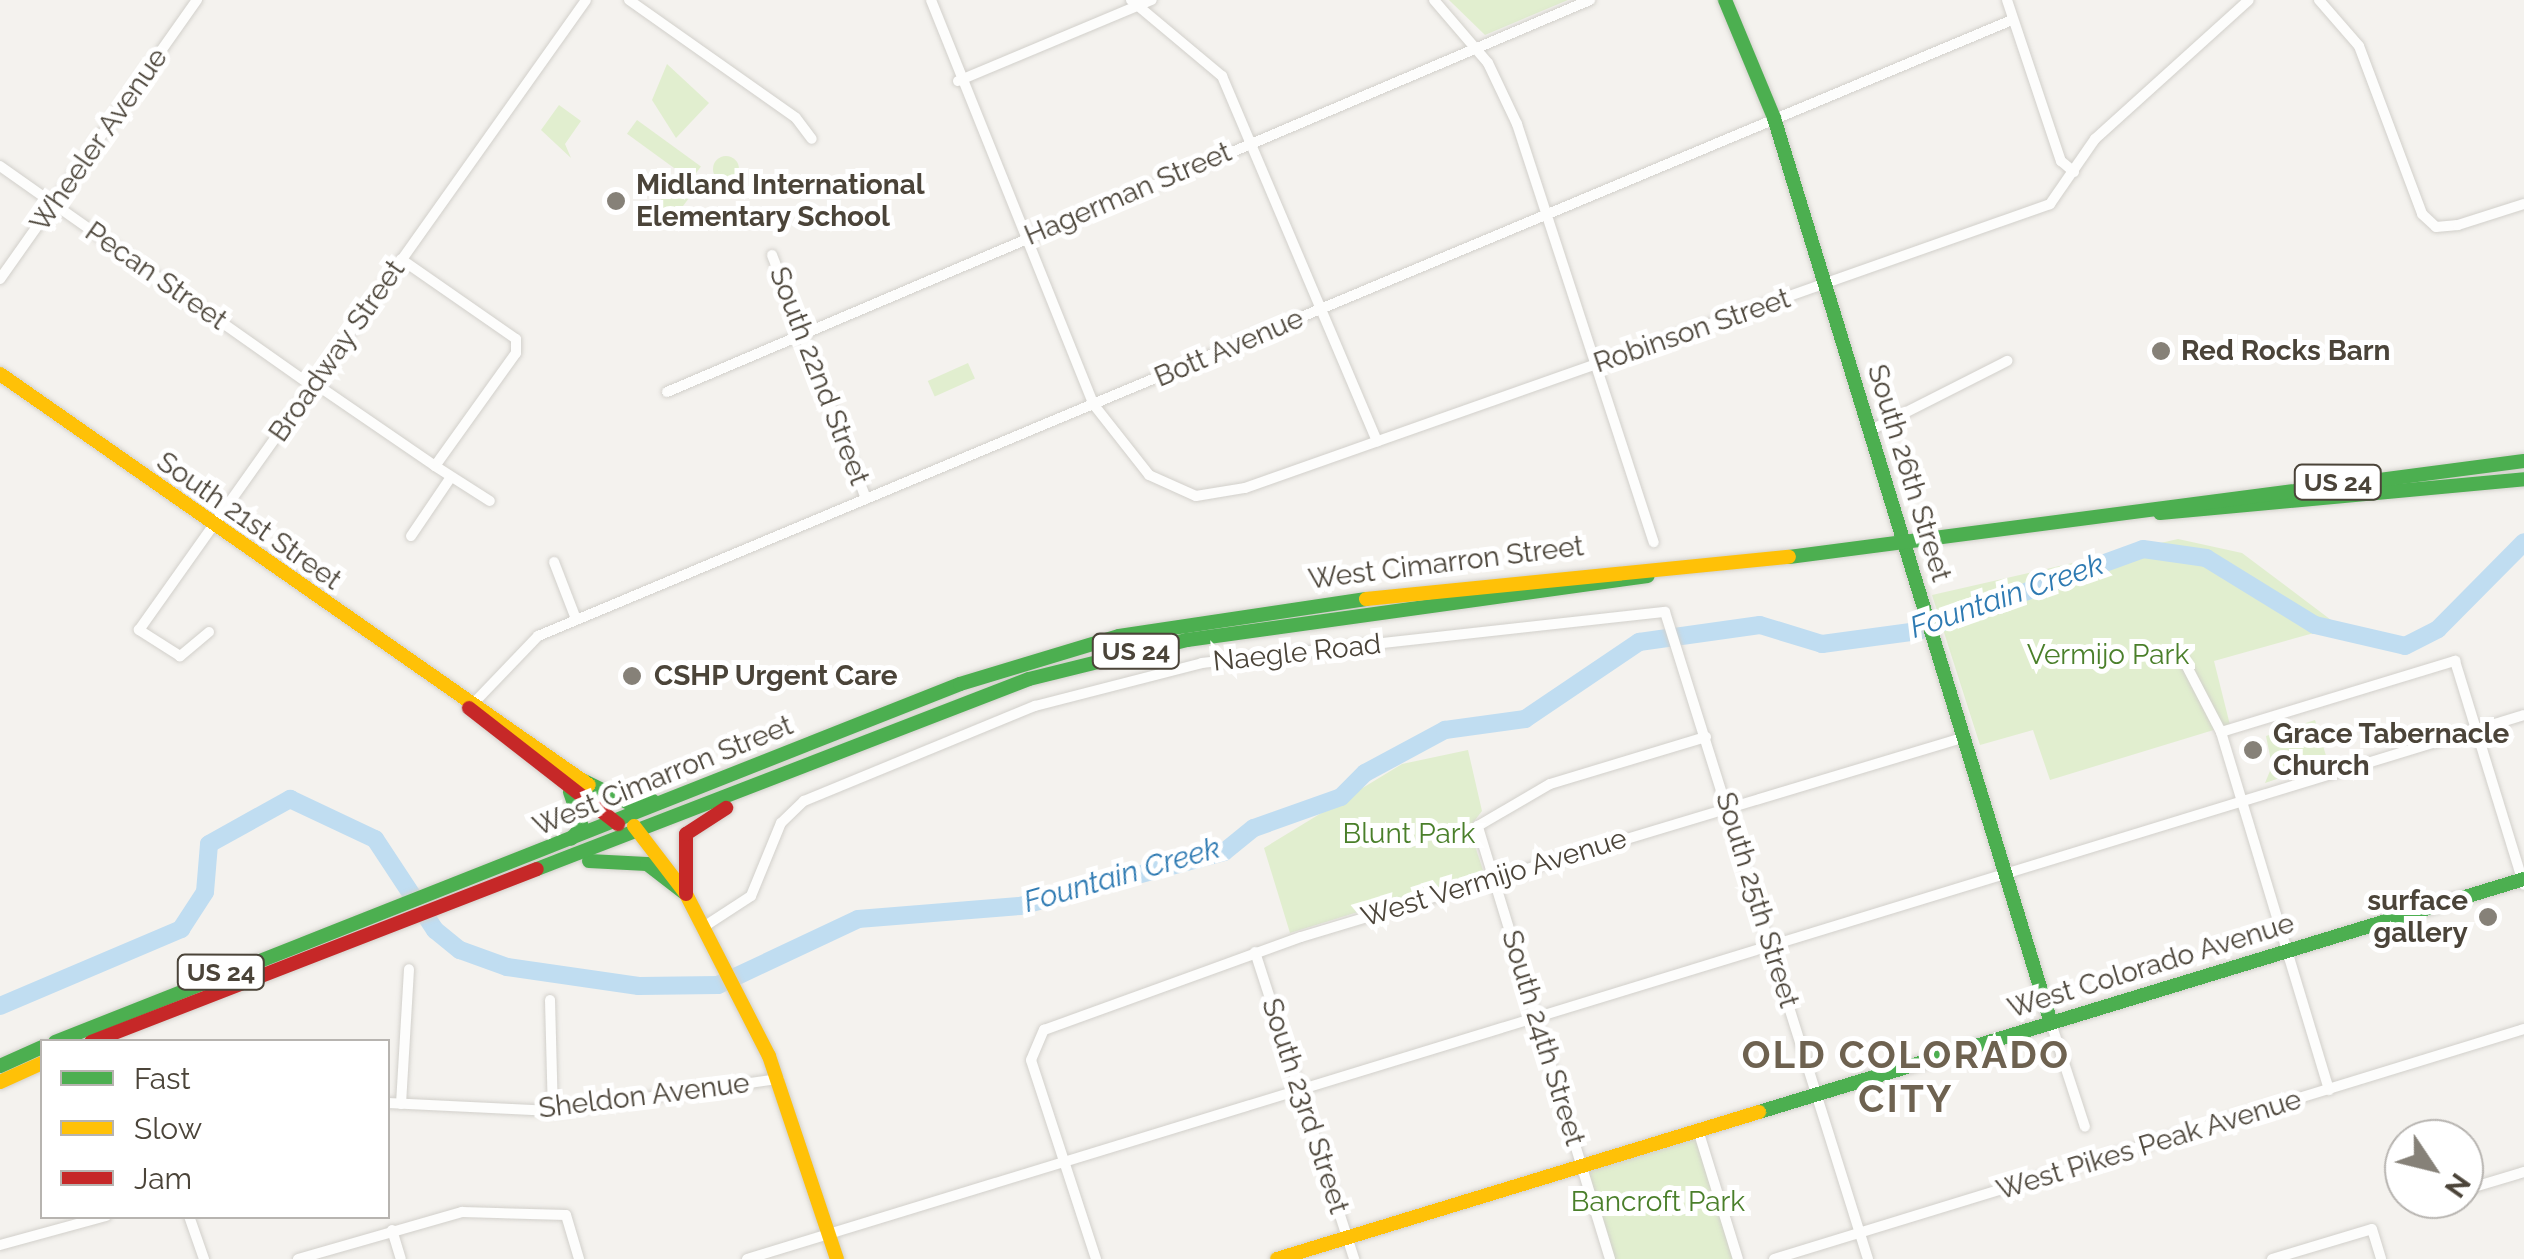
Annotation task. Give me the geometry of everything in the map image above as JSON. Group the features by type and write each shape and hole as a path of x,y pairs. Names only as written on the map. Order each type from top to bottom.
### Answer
{"main road":[{"name":"South 26th Street","path":"1725,0 1774,118 2051,1023"},
{"name":"South 21st Street","path":"0,374 469,708 570,792 640,834 705,926 780,1079 837,1259"},
{"name":"West Cimarron Street","path":"63,1039 389,908 623,821 960,684 1119,636 1574,573 1660,572 1905,544 2155,512 2201,499 2524,461"},
{"name":"West Cimarron Street","path":"2155,512 2204,516 2524,479"},
{"name":"West Cimarron Street","path":"100,1039 640,834 952,706 1112,656 1604,588 1660,572"},
{"name":"South 21st Street","path":"469,708 493,715 584,780 623,821"},
{"path":"584,780 630,804 725,779"},
{"path":"686,894 686,834 762,784"},
{"path":"557,847 582,826 570,792"},
{"path":"540,872 620,858 647,864 686,894"},
{"name":"West Colorado Avenue","path":"1277,1259 2523,881"},
{"path":"0,1066 40,1048"},
{"path":"0,1082 40,1064"}],"street":[{"name":"Wheeler Avenue","path":"0,279 197,0"},
{"name":"Broadway Street","path":"209,632 180,656 139,630 586,0"},
{"path":"629,0 796,118 812,139"},
{"path":"958,81 1133,4 1152,0"},
{"path":"1434,0 1476,48 1551,212 1654,542"},
{"name":"Hagerman Street","path":"667,392 798,332 1590,0"},
{"path":"2007,0 2061,162 2074,172"},
{"name":"Robinson Street","path":"1094,404 1149,475 1196,496 1377,442 1600,364 2050,204 2095,140 2248,0"},
{"path":"2319,0 2359,46 2422,214 2436,226 2524,204"},
{"path":"932,2 958,81 1094,404"},
{"path":"1133,4 1214,65 1251,142 1377,442"},
{"name":"Bott Avenue","path":"469,708 519,648 576,619 2012,20"},
{"name":"Pecan Street","path":"0,166 313,384 490,501"},
{"name":"South 22nd Street","path":"772,255 798,332 866,498"},
{"path":"401,259 518,346 435,466"},
{"path":"1870,430 2006,361"},
{"path":"411,536 452,476"},
{"path":"554,562 576,619"},
{"name":"Naegle Road","path":"705,926 751,896 781,823 804,801 1035,706 1202,663 1639,612 1665,612 1672,625"},
{"name":"South 25th Street","path":"1672,625 1868,1259"},
{"path":"2183,659 2221,732 2329,1090"},
{"path":"2221,732 2455,661 2523,881"},
{"path":"747,1259 2524,715"},
{"name":"South 24th Street","path":"1610,1259 1478,826 1501,804 1706,737"},
{"name":"West Vermijo Avenue","path":"1064,1161 1033,1042 1109,1002 1493,878 1965,737"},
{"name":"South 23rd Street","path":"1255,952 1354,1259"},
{"path":"401,1104 409,969"},
{"path":"550,1000 553,1111"},
{"path":"2051,1023 2085,1126"},
{"name":"West Pikes Peak Avenue","path":"1774,1259 2524,1029"},
{"name":"Sheldon Avenue","path":"390,1103 553,1111 780,1079"},
{"path":"1698,1130 1738,1259"},
{"path":"1064,1161 1096,1259"},
{"path":"2484,1184 2524,1172"},
{"path":"298,1259 462,1212 566,1215 579,1259"},
{"path":"0,1246 95,1219"},
{"path":"190,1219 204,1259"},
{"path":"2272,1259 2372,1228 2381,1259"},
{"path":"392,1230 402,1259"}],"green space":[{"path":"1449,0 1568,0 1485,35"},
{"path":"667,64 709,103 676,138 652,100"},
{"path":"559,105 581,121 565,144 571,158 541,130"},
{"path":"637,120 701,166 691,180 627,134"},
{"path":"726,156 735,160 739,169 735,178 726,182 717,178 713,169 717,160"},
{"path":"678,187 689,198 671,222 655,204"},
{"path":"968,363 975,379 935,396 928,381"},
{"name":"Vermijo Park","path":"2178,539 2242,553 2339,626 2214,661 2230,725 2050,780 2033,730 1980,745 1932,595"},
{"path":"2315,720 2328,762 2265,783 2272,766 2266,736"},
{"name":"Blunt Park","path":"1468,750 1482,811 1469,828 1484,873 1290,933 1264,848 1402,764"},
{"name":"Bancroft Park","path":"1698,1130 1738,1259 1610,1259 1582,1164"}],"waterway":[{"name":"Fountain Creek","path":"0,1006 181,929 205,892 209,844 290,799 375,839 435,930 460,950 507,967 639,986 718,985 858,919 1020,906 1224,852 1254,828 1341,797 1365,773 1445,730 1525,719 1639,642 1760,625 1822,644 1918,631 2143,549 2206,558 2315,625 2405,646 2438,629 2524,542"}],"traffic: fast":[{"path":"1725,0 1774,118 2051,1023"},
{"path":"1789,557 2524,461"},
{"path":"2160,513 2524,479"},
{"path":"537,869 1029,679 1187,640 1648,576"},
{"path":"63,1039 960,684 1119,636 1366,599"},
{"path":"584,781 631,804 653,801"},
{"path":"570,792 582,827 571,839"},
{"path":"589,861 647,864 686,894"},
{"path":"1759,1112 2524,879"},
{"path":"0,1066 40,1048"}],"traffic: slow":[{"path":"0,374 589,785"},
{"path":"1366,599 1789,557"},
{"path":"634,826 686,894 769,1056 837,1259"},
{"path":"0,1082 40,1064"},
{"path":"1277,1259 1759,1112"}],"traffic: jam":[{"path":"469,708 618,824"},
{"path":"686,894 686,834 726,808"},
{"path":"99,1039 537,869"}],"place":[{"name":"Midland International Elementary School","path":"616,201"},
{"name":"Red Rocks Barn","path":"2161,351"},
{"name":"CSHP Urgent Care","path":"632,676"},
{"name":"Grace Tabernacle Church","path":"2253,750"},
{"name":"surface gallery","path":"2488,917"}],"district":[{"name":"OLD COLORADO CITY","path":"1906,1077"}]}
